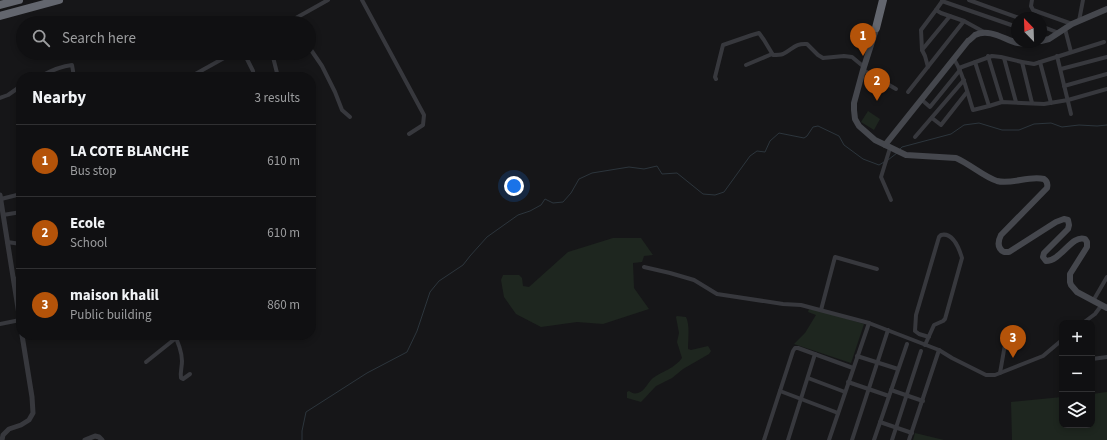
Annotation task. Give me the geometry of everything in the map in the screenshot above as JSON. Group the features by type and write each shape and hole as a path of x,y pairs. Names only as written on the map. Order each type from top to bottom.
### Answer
{"highway":[{"path":"0,5 19,0"},
{"path":"0,16 59,0"},
{"path":"876,28 880,1"}],"main road":[{"path":"887,0 872,40 854,103 855,119 859,126 875,140 890,149 906,155 956,158 997,181 1004,182 1037,178 1044,179 1048,184 1047,188 1001,235 998,242 999,248 1004,252 1009,252 1056,222 1068,220 1068,229 1044,253 1043,257 1046,261 1054,260 1078,239 1083,238 1086,240 1088,243 1087,247 1070,274 1070,282 1077,292 1104,307"},
{"path":"872,40 880,1"},
{"path":"1049,39 1072,24 1079,22 1092,14 1107,9"},
{"path":"890,149 922,100 968,41 976,35 985,33 1011,41"}],"street":[{"path":"303,16 328,0"},
{"path":"362,0 424,115 422,125 409,134"},
{"path":"969,0 1011,15"},
{"path":"1032,0 1031,6 1033,10 1072,24"},
{"path":"1079,22 1083,0"},
{"path":"928,66 922,50 920,30 943,1 1011,25"},
{"path":"936,10 964,21 985,33"},
{"path":"922,50 950,16"},
{"path":"908,92 964,21"},
{"path":"1047,28 1059,33"},
{"path":"1065,29 1071,52"},
{"path":"716,79 715,77 723,45 759,34 772,54"},
{"path":"922,100 930,107 960,69 988,56 1034,64 1104,42"},
{"path":"746,65 772,54 782,55 794,46 801,43 808,44 818,55 823,58 844,56 852,57 864,68 896,89"},
{"path":"988,56 1002,102"},
{"path":"1057,56 1071,114"},
{"path":"316,57 336,92 342,110 350,117"},
{"path":"1061,70 1107,57"},
{"path":"1004,58 1016,102"},
{"path":"199,72 220,60"},
{"path":"248,60 253,72"},
{"path":"274,60 277,72"},
{"path":"954,60 960,69 973,110 1002,102 1051,103 1068,100 1107,89"},
{"path":"975,62 989,106"},
{"path":"1022,62 1032,103"},
{"path":"1040,62 1051,103"},
{"path":"48,72 65,65 72,65 73,72"},
{"path":"1064,86 1107,74"},
{"path":"915,137 964,80"},
{"path":"0,98 16,89"},
{"path":"932,118 941,125 967,92"},
{"path":"890,149 880,177 891,200"},
{"path":"16,195 0,197 16,293"},
{"path":"4,215 16,213"},
{"path":"925,345 929,337 934,325 945,319 962,258 952,238 946,234 938,237 916,315 915,331 929,337"},
{"path":"8,242 16,243"},
{"path":"821,310 836,257 877,269"},
{"path":"644,267 670,272 694,280 717,294 801,306 869,323 939,350 986,375 1000,374 1043,356 1059,343"},
{"path":"1093,301 1107,278"},
{"path":"1087,320 1104,307"},
{"path":"0,324 16,321"},
{"path":"829,440 869,323"},
{"path":"852,440 888,330"},
{"path":"1000,374 1007,333"},
{"path":"2,440 3,435 9,429 21,425 29,420 33,413 32,397 23,340"},
{"path":"146,362 172,340"},
{"path":"176,340 182,361 182,378 183,379 190,374"},
{"path":"874,440 907,344"},
{"path":"764,440 794,349 798,348 853,368"},
{"path":"910,440 939,350"},
{"path":"892,440 921,351"},
{"path":"788,440 815,354"},
{"path":"857,356 898,370"},
{"path":"1095,359 1107,357"},
{"path":"808,378 845,392"},
{"path":"848,382 889,396"},
{"path":"891,390 923,401"},
{"path":"780,391 838,413"},
{"path":"880,422 912,433"},
{"path":"86,440 95,436 102,440"}],"shaded area":[{"path":"868,111 880,119 874,130 861,122"},
{"path":"613,238 641,238 653,255 644,256 642,262 633,263 634,288 649,309 603,324 577,322 541,327 516,314 504,297 501,280 503,275 519,275 522,278 523,286 529,287 568,252"},
{"path":"809,309 821,311 864,324 851,363 794,344 805,333 816,315 808,312"},
{"path":"677,316 686,317 687,320 688,349 691,350 708,346 711,351 709,354 683,369 672,378 656,386 641,402 627,398 627,392 640,392 653,378 672,367 682,358 677,342 679,333"},
{"path":"1107,392 1107,440 1012,440 1011,402 1059,397 1059,428 1095,428 1095,394"},
{"path":"915,433 944,440 913,440"}],"waterway":[{"path":"900,149 902,147 951,134 964,125 979,123 1002,130 1019,130 1034,124 1051,123 1062,127 1079,125 1107,125"},
{"path":"302,440 302,431 306,412 367,373 407,352 417,331 430,292 439,281 463,265 487,237 518,215 541,205 545,199 553,203 563,202 571,193 579,179 592,173 629,167 644,169 657,166 662,174 677,173 703,194 715,195 724,192 750,156 757,151 765,152 770,141 779,133 804,138 813,127 818,126 839,136 844,145 863,159 879,165 884,162"},
{"path":"888,160 897,153"}],"place":[{"name":"LA COTE BLANCHE","path":"863,56"},
{"name":"Ecole","path":"877,101"},
{"name":"maison khalil","path":"1013,358"}]}
